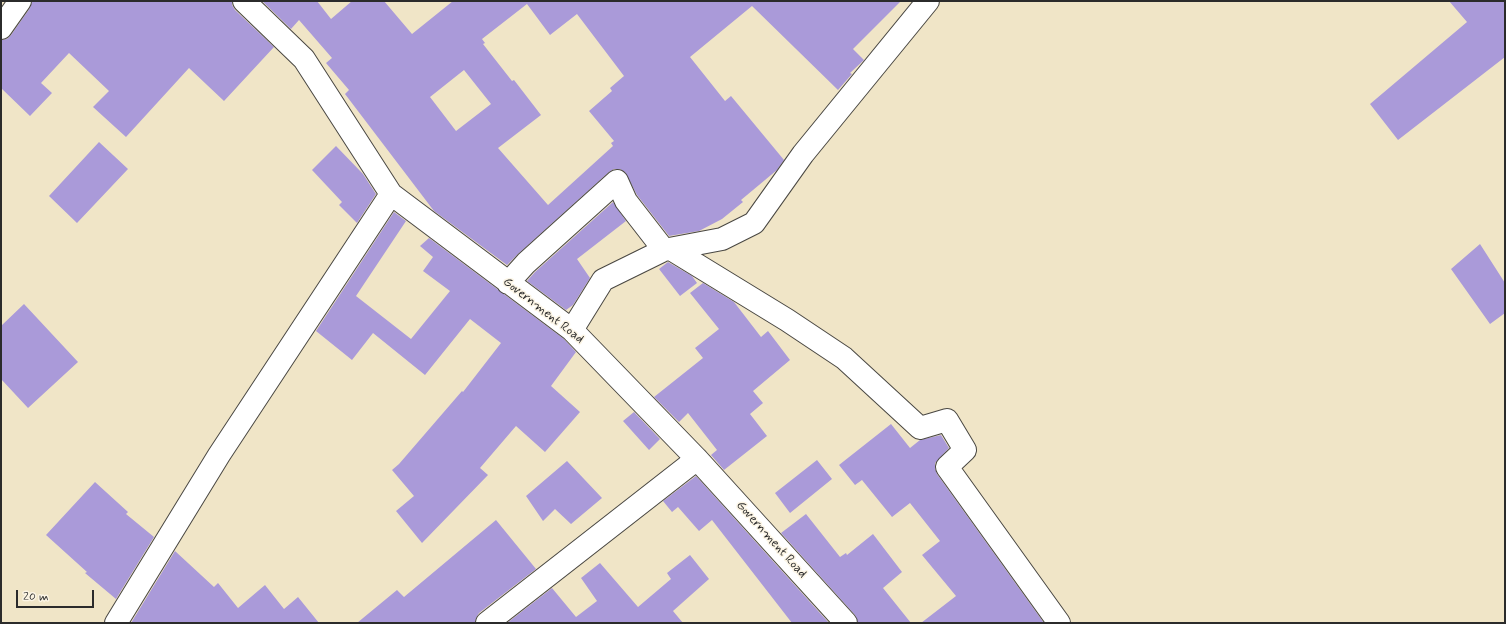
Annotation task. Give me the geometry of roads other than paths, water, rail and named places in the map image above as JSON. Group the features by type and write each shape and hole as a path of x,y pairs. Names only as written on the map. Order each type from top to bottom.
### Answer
{"street":[{"path":"1,28 20,1"},
{"name":"Government Road","path":"244,1 304,59 391,194 572,330 696,458 846,623"},
{"path":"572,330 604,280 668,249 722,239 754,223 804,154 928,1"},
{"path":"508,283 526,263 617,180 626,201 668,249 755,300 844,358 920,428 947,420 965,450 947,468 1059,623"},
{"path":"116,623 219,455 391,194"},
{"path":"487,623 696,458"}]}
